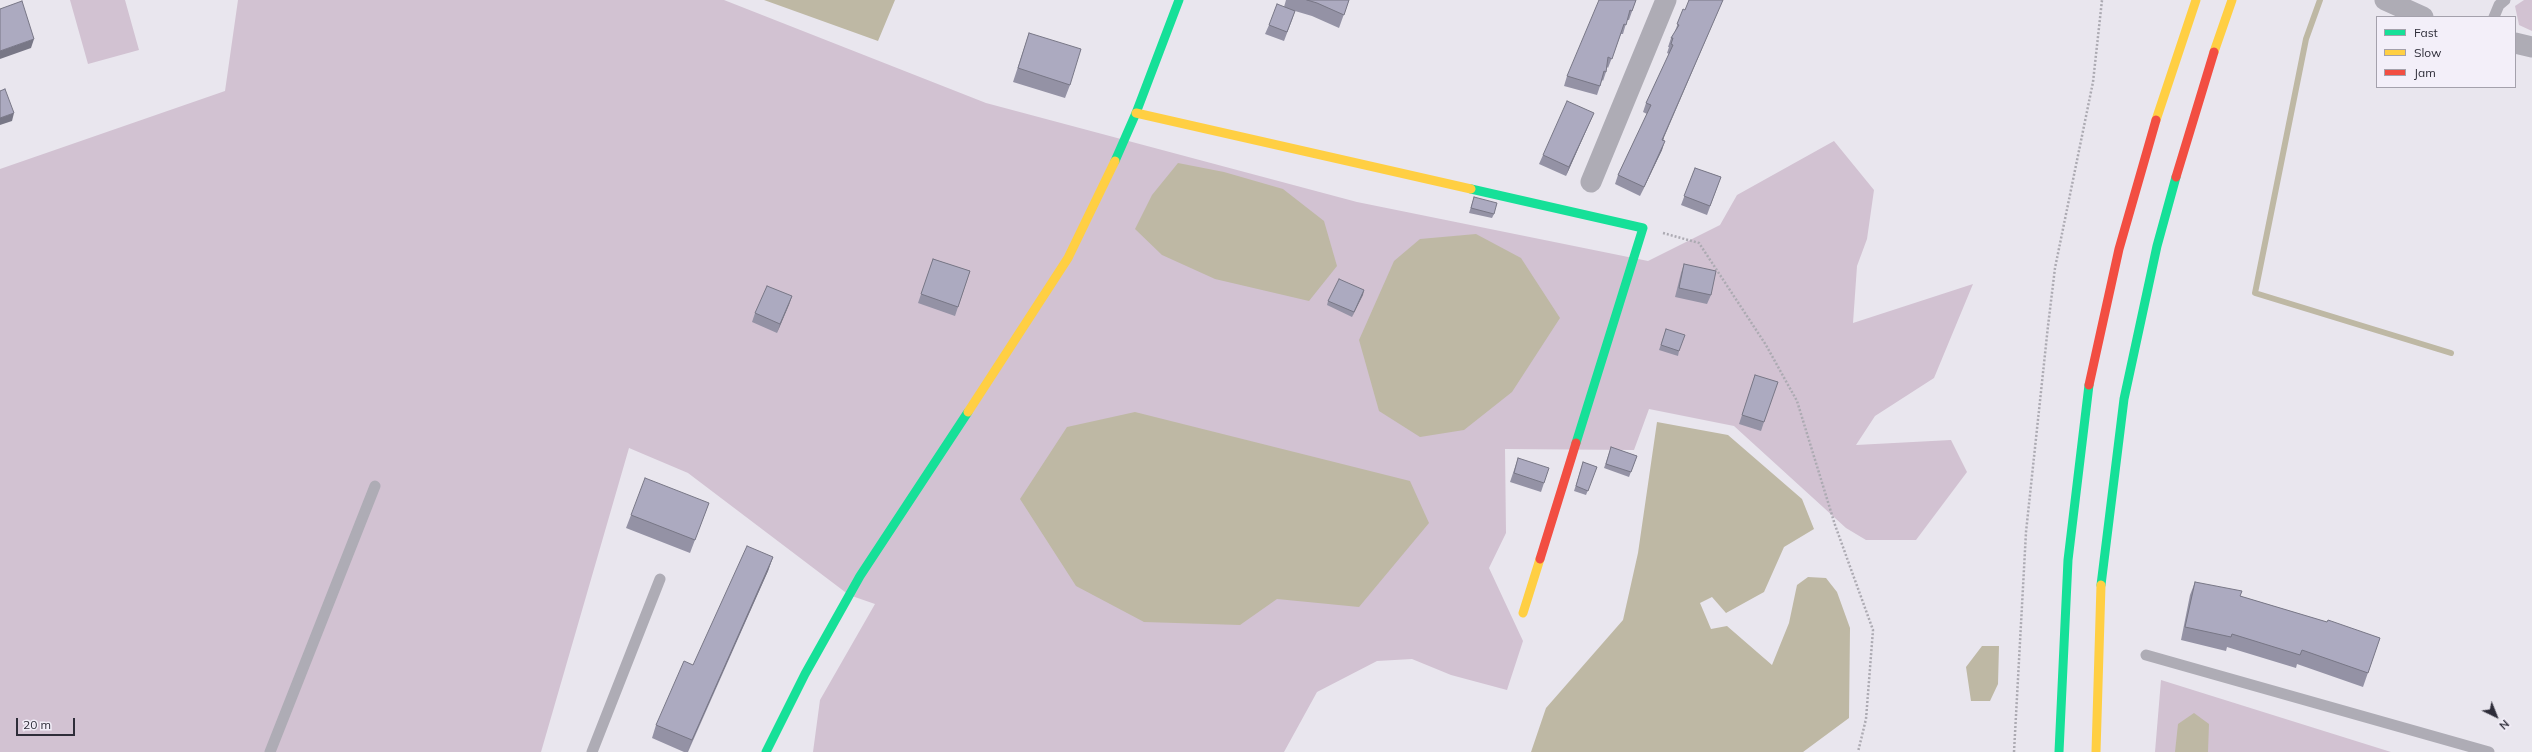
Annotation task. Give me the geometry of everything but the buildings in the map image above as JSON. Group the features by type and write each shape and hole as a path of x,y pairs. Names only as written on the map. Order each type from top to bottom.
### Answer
{"street":[{"path":"766,752 805,674 860,576 1068,258 1099,196 1136,113 1180,0"},
{"path":"1591,182 1666,0"},
{"path":"2060,752 2068,560 2087,392 2119,249 2165,88 2196,0"},
{"path":"2096,752 2102,569 2124,400 2157,246 2200,94 2232,0"},
{"path":"2385,0 2421,16"},
{"path":"2516,43 2532,47"},
{"path":"1136,113 1643,228 1523,613"}],"lane":[{"path":"2494,16 2499,5 2505,0"},
{"path":"270,752 375,486"},
{"path":"592,752 660,578"},
{"path":"2146,655 2489,752"}],"path":[{"path":"2014,752 2026,532 2048,326 2055,268 2093,82 2102,0"},
{"path":"1643,228 1699,243 1766,345 1797,402 1835,525 1873,630 1866,719 1858,752"}],"shaded area":[{"path":"70,0 125,0 139,50 88,64"},
{"path":"238,0 724,0 986,103 1357,202 1648,261 1720,225 1737,195 1834,141 1874,190 1867,239 1857,266 1853,323 1973,284 1934,378 1875,416 1856,445 1951,440 1967,472 1916,540 1866,540 1846,528 1734,426 1649,409 1634,450 1505,449 1506,533 1489,568 1523,641 1507,690 1451,675 1412,659 1377,661 1317,692 1284,752 813,752 820,700 875,604 849,595 688,473 629,448 541,752 0,752 0,169 225,91"},
{"path":"764,0 895,0 878,41"},
{"path":"2524,0 2532,0 2532,31 2519,25 2515,6"},
{"path":"1178,163 1224,172 1283,189 1324,221 1337,266 1309,301 1215,279 1162,255 1135,229 1152,195"},
{"path":"1476,234 1521,258 1560,318 1512,392 1464,430 1420,437 1379,411 1359,340 1394,261 1420,239"},
{"path":"1135,412 1410,481 1429,523 1359,607 1277,599 1240,625 1144,622 1076,586 1020,499 1067,427"},
{"path":"1657,422 1728,435 1802,499 1814,529 1784,547 1764,592 1726,613 1712,597 1700,603 1711,629 1727,626 1772,665 1789,623 1797,585 1808,577 1826,578 1837,592 1850,628 1849,718 1803,752 1531,752 1546,708 1623,620 1638,553"},
{"path":"1982,646 1999,646 1998,684 1990,701 1971,701 1966,667"},
{"path":"2161,680 2391,752 2155,752"},
{"path":"2194,713 2209,724 2208,752 2175,752 2178,724"}],"waterway":[{"path":"2320,0 2306,39 2255,293 2451,353"}],"traffic: fast":[{"path":"1115,161 1136,113 1179,0"},
{"path":"2101,585 2124,399 2157,246 2176,177"},
{"path":"1471,189 1643,228 1576,443"},
{"path":"2059,752 2068,560 2089,385"},
{"path":"766,752 805,674 860,576 968,412"}],"traffic: slow":[{"path":"2156,120 2196,0"},
{"path":"2214,52 2232,0"},
{"path":"1136,113 1471,189"},
{"path":"968,412 1068,258 1115,161"},
{"path":"1523,613 1540,559"},
{"path":"2096,752 2101,585"}],"traffic: jam":[{"path":"2176,177 2214,52"},
{"path":"2089,385 2119,249 2156,120"},
{"path":"1540,559 1576,443"}]}
